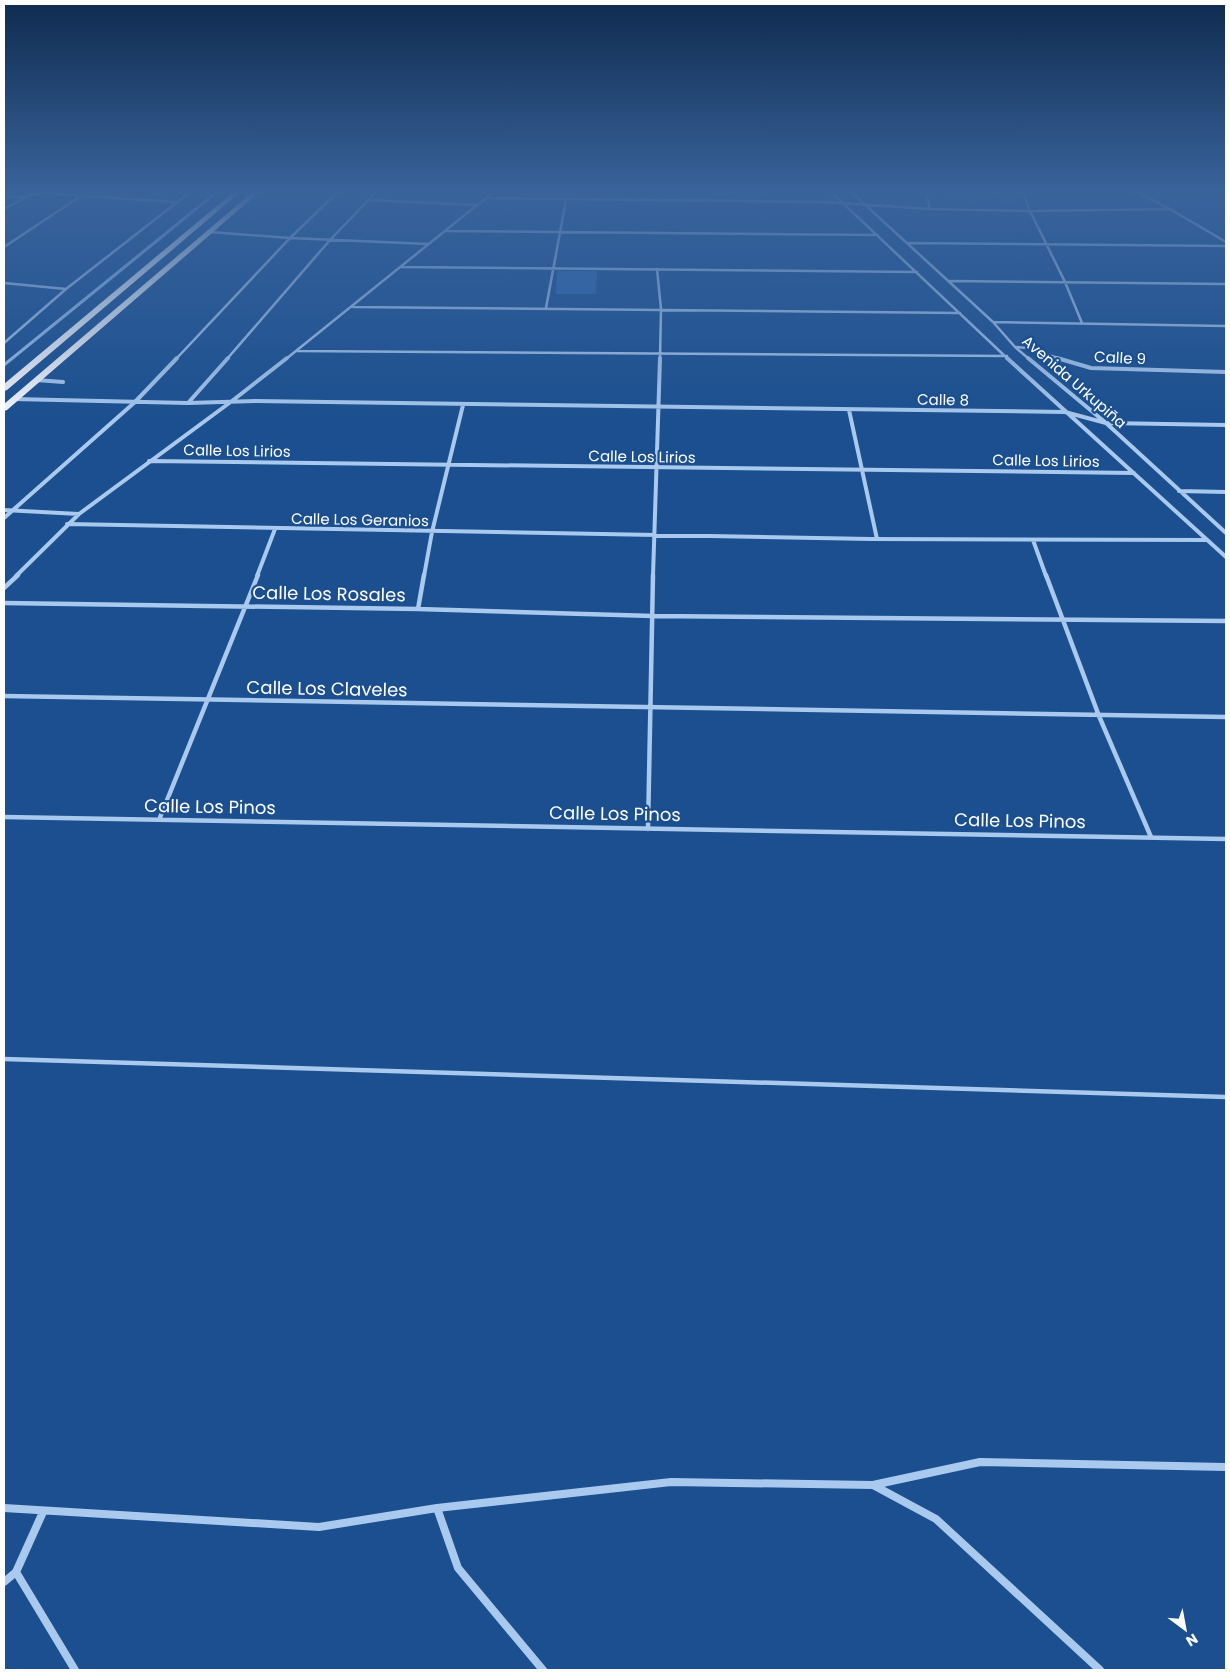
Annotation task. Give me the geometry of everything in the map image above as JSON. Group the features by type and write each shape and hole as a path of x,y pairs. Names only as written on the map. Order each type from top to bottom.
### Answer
{"highway":[{"path":"4,388 148,267"},
{"path":"4,408 169,267"}],"street":[{"path":"4,343 94,267"},
{"path":"4,518 135,402 262,267"},
{"path":"188,403 306,267"},
{"path":"4,588 79,514 232,401 402,267"},
{"path":"420,267 918,272"},
{"path":"913,267 1066,412 1226,557"},
{"name":"Avenida Urkupiña","path":"935,267 994,322 1015,347 1106,423 1226,533"},
{"path":"1058,267 1082,323"},
{"path":"546,308 552,268"},
{"path":"648,829 653,536 661,309 657,269"},
{"path":"950,281 1226,284"},
{"path":"4,283 66,289"},
{"path":"352,307 960,312"},
{"path":"994,322 1226,326"},
{"name":"Calle 9","path":"1015,347 1027,348 1091,368 1226,372"},
{"path":"296,351 1007,356"},
{"path":"36,380 63,382"},
{"name":"Calle 8","path":"14,399 188,403 232,401 1066,412 1106,423 1226,425"},
{"path":"418,609 432,532 463,405"},
{"path":"850,410 877,539"},
{"name":"Calle Los Lirios","path":"149,461 1134,473"},
{"path":"1179,491 1226,492"},
{"path":"4,510 79,514"},
{"name":"Calle Los Geranios","path":"67,524 653,536 1207,540"},
{"path":"159,820 246,606 275,529"},
{"path":"1033,540 1099,716 1151,837"},
{"name":"Calle Los Rosales","path":"4,603 418,609 653,616 1226,621"},
{"name":"Calle Los Claveles","path":"4,696 206,701 1226,717"},
{"name":"Calle Los Pinos","path":"4,817 1226,839"},
{"path":"4,1508 43,1512 318,1527 436,1508 671,1482 873,1485 980,1462 1226,1467"},
{"path":"873,1485 936,1519 1100,1670"},
{"path":"436,1508 458,1568 543,1670"},
{"path":"4,1582 16,1572 43,1512"},
{"path":"16,1572 75,1670"}],"lane":[{"path":"4,1059 1226,1097"}],"shaded area":[{"path":"557,271 597,271 596,294 556,294"}],"waterway":[{"path":"4,365 125,267"}]}
